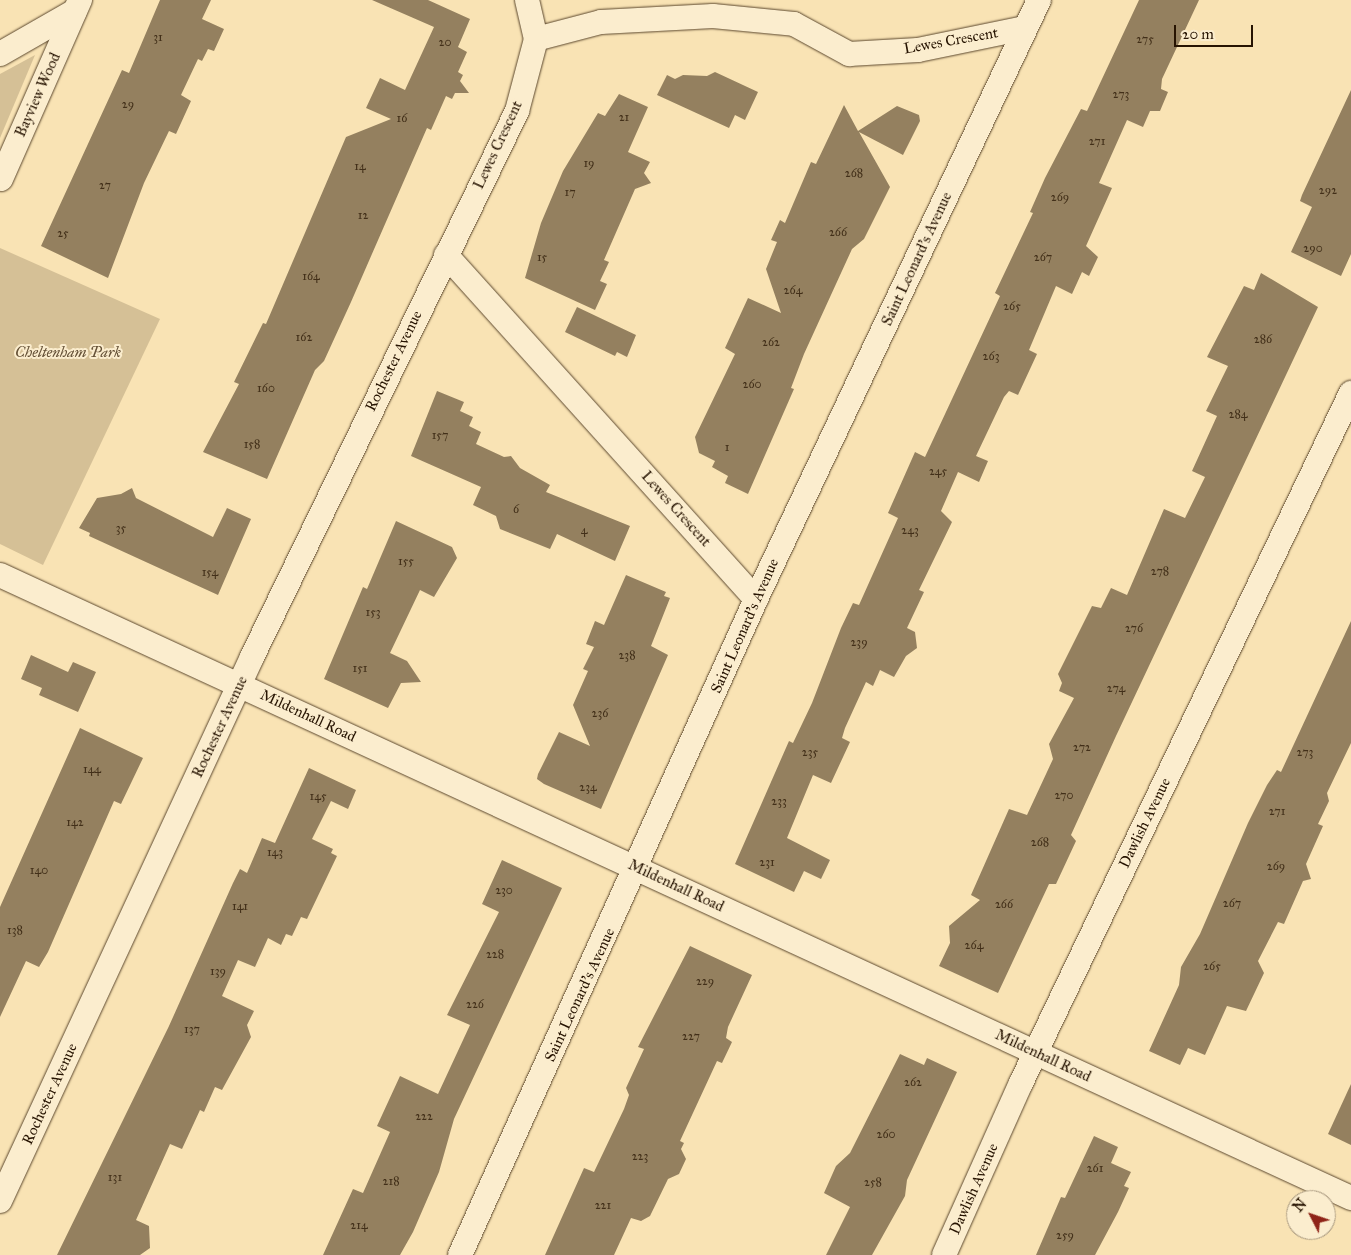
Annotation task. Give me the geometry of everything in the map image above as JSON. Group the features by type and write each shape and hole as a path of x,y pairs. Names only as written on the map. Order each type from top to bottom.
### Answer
{"street":[{"path":"527,0 536,40"},
{"name":"Saint Leonard's Avenue","path":"460,1255 638,868 756,599 1039,0"},
{"name":"Bayview Wood","path":"0,54 78,5"},
{"name":"Bayview Wood","path":"1,178 78,5"},
{"name":"Lewes Crescent","path":"756,599 446,255 517,111 536,40 601,22 713,16 794,24 849,54 918,50 1026,28"},
{"name":"Rochester Avenue","path":"0,1201 239,684 446,255"},
{"name":"Dawlish Avenue","path":"944,1255 1036,1053 1351,393"},
{"name":"Mildenhall Road","path":"0,575 1351,1198"}],"green space":[{"path":"35,55 0,138 0,74"},
{"name":"Cheltenham Park","path":"0,248 160,319 43,565 0,544"}],"building":[{"path":"160,0 211,0 202,19 224,29 214,51 208,49 202,61 198,59 181,95 191,101 176,134 169,131 144,183 108,278 41,246 122,70 129,73"},
{"path":"372,0 428,0 470,19 458,47 467,52 458,72 463,75 460,81 469,93 455,93 452,99 446,96 431,130 427,128 351,302 324,361 315,370 267,479 203,452 239,384 234,382 263,323 266,324 346,137 391,119 366,108 380,78 405,90 434,27"},
{"path":"1139,0 1199,0 1162,79 1161,89 1168,92 1160,111 1150,111 1143,127 1127,120 1099,183 1112,188 1086,246 1098,257 1089,276 1082,272 1072,294 1056,286 1029,350 1037,354 1018,395 1009,391 1004,397 976,456 988,461 979,482 958,472 941,511 952,522 919,590 924,592 907,628 915,632 917,648 906,656 894,677 880,670 873,686 866,682 845,728 842,738 850,742 831,783 813,775 787,838 830,860 821,879 804,871 794,892 735,864 789,741 793,743 812,703 841,628 853,603 859,605 898,518 888,513 915,452 925,457 1000,296 995,293 1033,213 1030,212 1045,178 1081,109 1087,111"},
{"path":"715,72 758,92 745,120 735,115 729,128 657,95 667,75 675,79 683,75 707,76"},
{"path":"1351,90 1351,254 1341,276 1291,252 1312,207 1300,201 1302,195"},
{"path":"619,94 648,107 628,152 650,162 644,173 651,183 635,189 604,260 609,262 600,281 607,284 595,310 525,278 541,223 563,171 598,113 605,116"},
{"path":"844,105 858,131 897,106 919,115 920,121 903,155 859,132 890,187 864,239 852,249 804,354 791,388 794,389 748,494 725,483 728,476 712,467 715,461 699,453 695,437 735,354 725,348 748,298 781,313 766,269 777,242 771,240 780,220 785,223 811,162 816,164"},
{"path":"1261,273 1318,307 1071,835 1076,841 1056,884 1049,884 998,993 939,966 950,943 949,926 980,900 971,895 1009,809 1027,815 1053,759 1049,744 1074,698 1059,691 1062,683 1058,674 1092,606 1101,608 1111,588 1127,595 1164,509 1185,518 1205,477 1192,471 1217,416 1206,411 1228,366 1207,357 1244,286 1254,290"},
{"path":"577,307 636,335 627,357 617,352 615,356 565,332"},
{"path":"437,391 464,402 460,411 473,417 469,426 481,432 476,444 504,457 511,456 520,468 550,485 546,492 630,526 615,561 557,534 550,549 500,529 496,516 473,505 481,487 411,456"},
{"path":"132,488 136,498 213,537 227,508 251,519 218,595 89,536 90,533 79,528 97,498 121,494"},
{"path":"396,521 452,547 457,558 434,597 420,590 390,653 407,661 421,682 401,683 388,708 324,679 363,587 367,589"},
{"path":"626,575 666,592 664,596 670,598 651,646 668,655 601,809 544,784 537,779 559,732 590,746 573,705 588,671 583,669 594,647 586,644 595,621 604,625"},
{"path":"1351,621 1351,743 1327,793 1329,801 1318,824 1323,826 1306,864 1311,879 1303,881 1284,924 1278,922 1258,961 1264,973 1246,1011 1227,1006 1205,1055 1188,1048 1180,1065 1149,1051 1179,985 1181,967 1200,934 1248,823 1267,785 1277,770 1281,772"},
{"path":"31,655 68,672 73,662 96,672 78,712 39,695 42,688 21,679"},
{"path":"80,728 143,758 121,804 114,801 48,952 39,967 26,961 0,1017 0,907"},
{"path":"309,768 356,790 348,809 331,801 312,839 333,849 331,853 337,856 307,919 301,917 292,936 286,934 281,945 268,938 255,967 238,960 222,996 254,1011 247,1025 251,1037 222,1090 215,1087 204,1112 200,1110 182,1149 170,1144 136,1220 149,1226 150,1248 140,1255 57,1255 169,1026 240,869 247,873 262,838 275,843"},
{"path":"502,860 562,888 454,1119 439,1172 413,1232 400,1255 323,1255 353,1189 363,1193 390,1132 377,1126 400,1076 438,1094 470,1025 447,1015 499,912 482,904"},
{"path":"690,946 752,975 728,1027 726,1038 732,1042 722,1063 717,1061 680,1141 684,1143 681,1149 686,1159 679,1174 668,1179 650,1216 641,1221 631,1218 614,1255 545,1255 584,1168 594,1172 624,1109 629,1095 626,1088 644,1049 638,1047"},
{"path":"900,1054 924,1065 927,1058 957,1072 907,1180 905,1196 872,1255 826,1255 850,1207 824,1193 836,1166 850,1153"},
{"path":"1351,1084 1351,1145 1328,1134"},
{"path":"1094,1136 1118,1147 1111,1163 1131,1172 1124,1186 1129,1188 1118,1212 1095,1255 1036,1255 1061,1197 1065,1198"}]}
